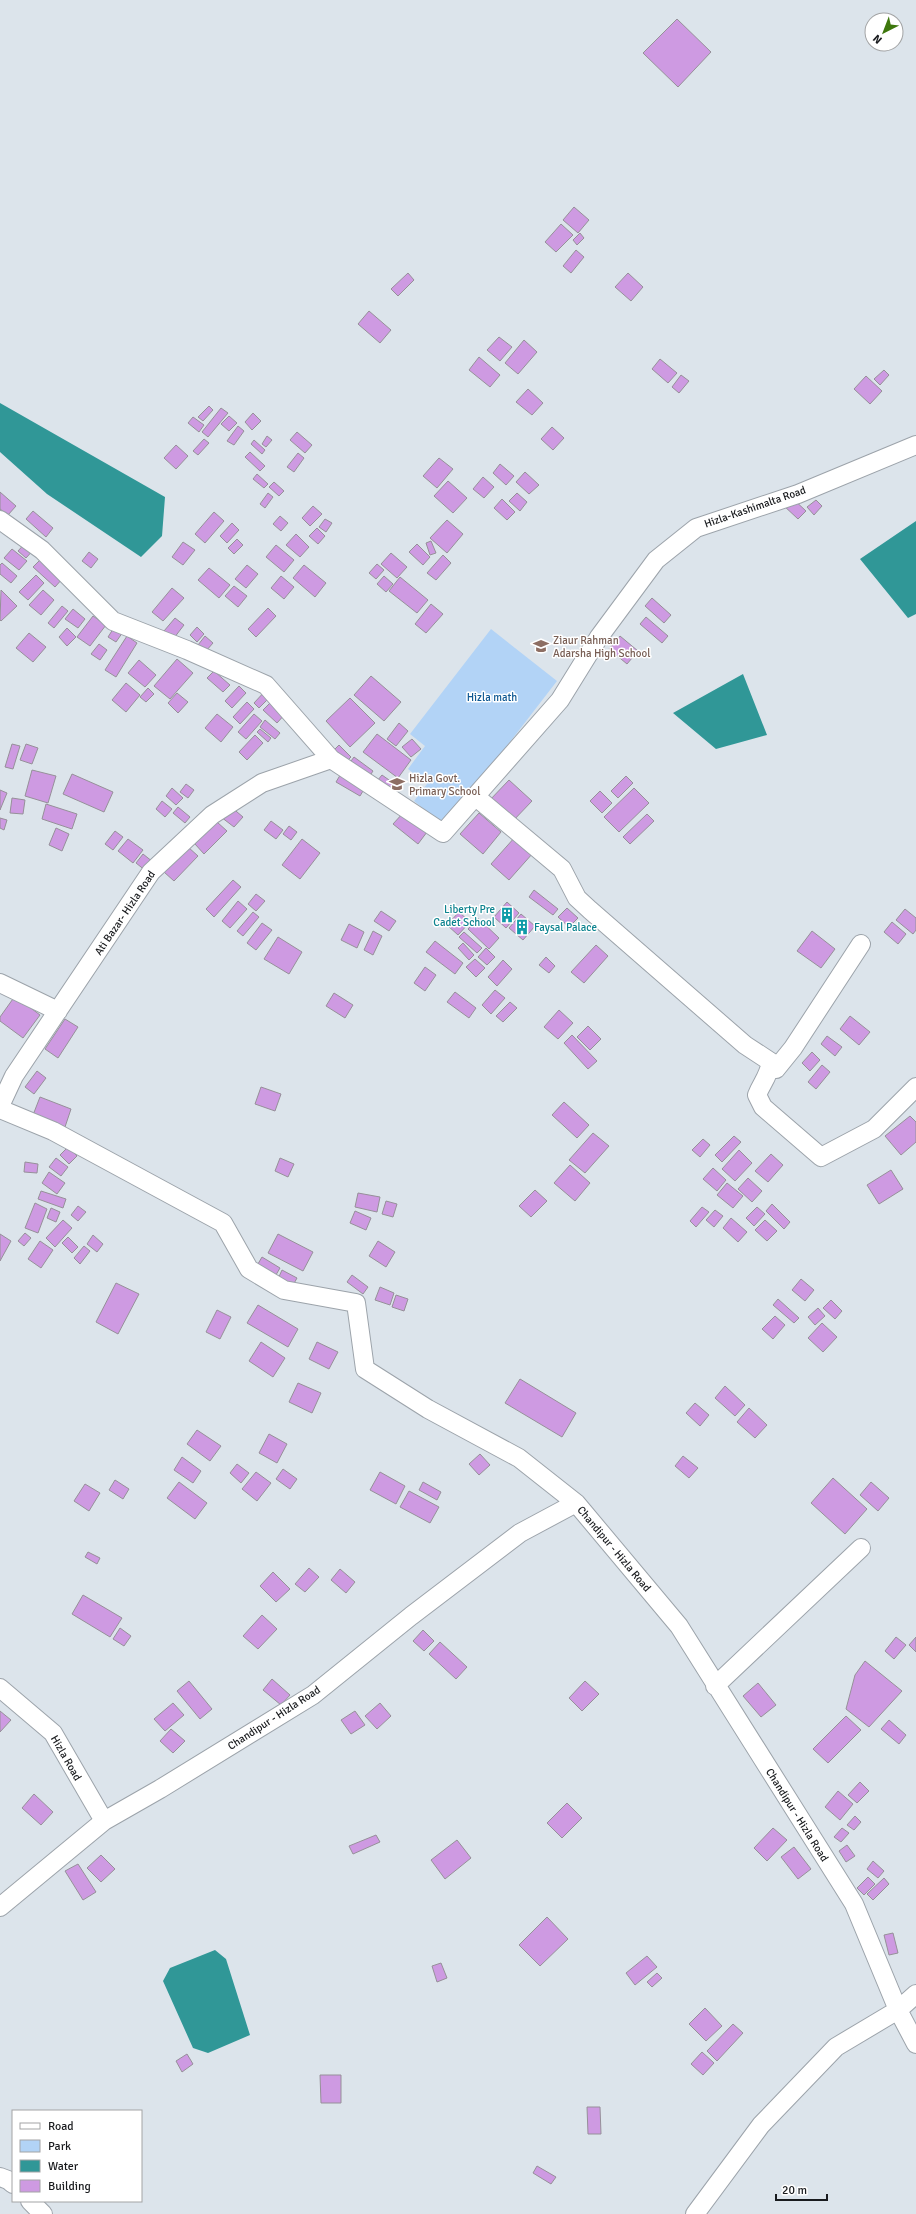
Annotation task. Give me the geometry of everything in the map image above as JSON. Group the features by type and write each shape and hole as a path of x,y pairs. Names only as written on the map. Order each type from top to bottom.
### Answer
{"street":[{"name":"Hizla-Kashimalta Road","path":"331,759 443,833 560,700 599,637 656,560 696,528 798,494 916,445"},
{"path":"0,520 42,550 113,621 187,650 266,685 331,759"},
{"name":"Ati Bazar- Hizla Road","path":"0,1106 14,1076 151,872 212,815 262,783 331,759"},
{"path":"476,797 562,869 577,898 590,910 745,1045 771,1062 776,1068 793,1048 861,944"},
{"path":"0,983 58,1011"},
{"path":"771,1062 768,1076 761,1086 757,1096 763,1108 821,1157 874,1129 916,1087"},
{"path":"0,1109 53,1131 223,1223 249,1269 284,1290 356,1303 365,1369 428,1409 519,1458 576,1503"},
{"name":"Chandipur - Hizla Road","path":"0,1907 104,1821 160,1789 312,1695 411,1616 520,1533 576,1503 678,1626 854,1904 898,2010 916,2044"},
{"path":"715,1686 861,1548"},
{"name":"Hizla Road","path":"0,1688 53,1733 104,1821"},
{"path":"695,2214 761,2125 836,2047 898,2010 916,1994"},
{"path":"0,2177 12,2183"},
{"path":"31,2202 43,2214"}],"green space":[{"name":"Hizla math","path":"491,629 557,681 445,826 414,801 427,784 408,769 425,746 410,734"}],"water":[{"path":"0,403 165,497 162,536 141,557 47,494 0,452"},
{"path":"916,521 916,614 908,618 860,559"},
{"path":"743,674 767,735 716,749 673,713"},
{"path":"215,1950 226,1959 250,2035 208,2053 193,2048 163,1981 170,1968"}],"building":[{"path":"677,19 711,52 678,87 643,53"},
{"path":"574,207 589,220 578,233 563,220"},
{"path":"561,224 573,235 556,252 545,242"},
{"path":"580,233 584,238 577,245 573,240"},
{"path":"576,250 584,257 571,273 563,266"},
{"path":"408,273 414,280 398,296 391,289"},
{"path":"628,273 643,287 631,301 615,287"},
{"path":"369,311 391,330 380,343 358,324"},
{"path":"499,337 512,347 500,361 487,350"},
{"path":"524,340 537,352 518,374 505,363"},
{"path":"479,357 500,375 490,387 469,370"},
{"path":"660,359 677,373 668,383 652,369"},
{"path":"884,370 889,375 880,385 874,379"},
{"path":"681,375 689,381 679,393 672,387"},
{"path":"866,376 882,391 870,404 854,389"},
{"path":"528,389 543,403 532,415 516,402"},
{"path":"209,406 213,410 203,421 198,417"},
{"path":"221,408 228,413 208,437 202,432"},
{"path":"253,413 261,421 252,430 245,422"},
{"path":"229,416 237,423 229,431 221,424"},
{"path":"193,417 204,425 199,432 188,423"},
{"path":"238,426 244,431 234,445 227,441"},
{"path":"552,427 564,438 553,450 541,439"},
{"path":"297,432 312,445 305,453 290,440"},
{"path":"267,436 272,440 266,447 262,444"},
{"path":"204,439 209,443 198,455 193,451"},
{"path":"254,440 265,450 262,454 251,444"},
{"path":"176,445 188,456 176,469 164,458"},
{"path":"250,452 265,466 260,471 245,457"},
{"path":"298,453 304,458 294,472 287,467"},
{"path":"439,458 453,469 437,488 423,476"},
{"path":"500,464 514,476 506,485 493,473"},
{"path":"525,472 539,485 529,494 516,482"},
{"path":"257,474 268,484 264,488 253,479"},
{"path":"483,477 494,487 484,498 473,489"},
{"path":"448,481 467,498 453,513 434,496"},
{"path":"274,482 284,491 279,496 269,487"},
{"path":"0,492 16,506 8,515 0,509"},
{"path":"268,493 273,497 265,508 260,504"},
{"path":"517,493 527,502 520,511 509,501"},
{"path":"791,497 806,511 798,519 783,505"},
{"path":"502,499 515,512 507,520 494,508"},
{"path":"816,500 822,506 814,515 807,507"},
{"path":"313,506 322,514 310,526 302,518"},
{"path":"33,511 53,528 46,537 26,519"},
{"path":"214,512 224,521 205,543 195,534"},
{"path":"280,516 288,523 281,531 273,524"},
{"path":"325,519 332,523 326,532 319,527"},
{"path":"447,520 463,534 447,553 430,538"},
{"path":"232,523 239,530 227,543 220,536"},
{"path":"317,528 325,536 318,544 309,536"},
{"path":"296,534 309,547 300,557 286,545"},
{"path":"237,539 243,545 234,554 228,548"},
{"path":"27,541 35,548 26,558 18,551"},
{"path":"431,541 436,553 430,555 426,543"},
{"path":"183,542 195,550 183,565 172,557"},
{"path":"417,544 430,557 423,565 409,552"},
{"path":"276,545 294,560 284,572 266,557"},
{"path":"12,549 27,561 19,570 4,558"},
{"path":"89,552 98,559 91,568 82,561"},
{"path":"391,553 407,567 397,578 381,564"},
{"path":"443,555 451,563 436,580 427,573"},
{"path":"41,559 63,578 55,587 33,567"},
{"path":"2,563 17,576 11,583 0,574 0,565"},
{"path":"377,564 384,570 376,579 369,573"},
{"path":"247,565 258,574 246,588 235,579"},
{"path":"304,565 326,583 315,597 293,578"},
{"path":"209,568 230,585 219,598 198,580"},
{"path":"36,575 44,583 28,600 19,592"},
{"path":"281,576 294,587 284,599 271,588"},
{"path":"384,576 393,584 386,592 377,584"},
{"path":"400,577 428,600 417,613 389,591"},
{"path":"234,586 247,596 238,607 225,596"},
{"path":"172,588 184,598 163,621 152,612"},
{"path":"1,590 17,606 1,621 0,620"},
{"path":"43,590 54,600 41,615 29,605"},
{"path":"652,598 671,615 664,623 645,606"},
{"path":"431,604 443,614 426,633 415,624"},
{"path":"62,606 68,611 54,628 48,623"},
{"path":"268,608 276,616 256,637 248,629"},
{"path":"73,609 85,619 78,628 65,619"},
{"path":"93,616 106,625 90,646 77,637"},
{"path":"646,617 668,636 662,643 640,624"},
{"path":"175,618 184,625 174,638 164,631"},
{"path":"117,623 125,629 116,642 108,637"},
{"path":"197,627 204,634 197,642 190,635"},
{"path":"67,628 76,637 67,646 59,637"},
{"path":"29,633 46,647 33,662 16,648"},
{"path":"127,636 137,643 116,677 105,670"},
{"path":"205,636 213,643 206,651 198,645"},
{"path":"620,636 638,651 627,664 609,649"},
{"path":"99,644 107,650 100,660 91,654"},
{"path":"177,659 193,673 170,699 154,686"},
{"path":"139,660 156,675 145,687 128,673"},
{"path":"214,671 230,685 223,692 207,678"},
{"path":"371,676 401,702 384,721 354,695"},
{"path":"126,683 140,695 126,712 112,700"},
{"path":"239,686 246,693 232,708 225,701"},
{"path":"148,688 154,694 146,702 140,697"},
{"path":"266,690 272,695 259,708 254,703"},
{"path":"177,693 188,702 178,713 168,703"},
{"path":"350,698 375,723 350,747 326,721"},
{"path":"272,701 286,713 277,723 263,710"},
{"path":"247,702 254,709 240,724 233,717"},
{"path":"217,714 233,727 221,742 205,728"},
{"path":"254,714 262,721 246,739 238,732"},
{"path":"265,720 280,733 275,739 260,727"},
{"path":"399,723 408,731 396,746 387,739"},
{"path":"260,729 271,738 268,742 257,732"},
{"path":"377,734 411,760 398,778 363,752"},
{"path":"255,735 263,743 247,760 239,752"},
{"path":"412,739 421,749 411,757 402,747"},
{"path":"12,744 20,746 13,769 5,767"},
{"path":"26,744 38,748 32,764 20,760"},
{"path":"339,745 351,757 345,763 333,751"},
{"path":"354,757 373,771 367,780 348,765"},
{"path":"32,770 56,776 48,803 25,796"},
{"path":"342,772 366,786 360,796 336,782"},
{"path":"72,774 113,792 104,812 63,794"},
{"path":"382,775 399,787 394,794 377,781"},
{"path":"626,776 633,783 618,798 611,791"},
{"path":"509,780 532,801 511,823 488,802"},
{"path":"186,784 194,790 188,798 180,792"},
{"path":"172,788 183,798 176,805 166,796"},
{"path":"634,788 649,803 619,832 604,817"},
{"path":"0,790 7,793 0,810"},
{"path":"600,791 612,803 602,813 590,801"},
{"path":"12,798 25,800 23,814 10,813"},
{"path":"162,801 172,809 165,817 156,809"},
{"path":"46,804 77,814 72,829 42,819"},
{"path":"230,806 243,817 234,827 221,817"},
{"path":"178,807 190,817 185,823 173,813"},
{"path":"403,813 427,832 418,844 393,824"},
{"path":"479,813 501,832 483,854 460,834"},
{"path":"647,814 654,821 630,844 623,837"},
{"path":"0,818 7,820 4,830 0,828"},
{"path":"271,821 283,830 276,839 264,830"},
{"path":"217,822 227,831 204,854 195,844"},
{"path":"289,826 297,832 291,840 283,834"},
{"path":"56,828 69,834 62,851 49,845"},
{"path":"115,831 123,837 113,850 105,844"},
{"path":"515,837 533,853 509,880 491,864"},
{"path":"128,839 143,850 133,863 118,851"},
{"path":"302,839 320,853 300,879 282,865"},
{"path":"188,847 198,856 174,881 164,872"},
{"path":"143,854 153,862 146,871 136,863"},
{"path":"233,880 241,887 214,917 206,909"},
{"path":"534,890 558,909 553,915 529,897"},
{"path":"256,894 265,901 256,911 248,904"},
{"path":"238,901 247,909 230,928 222,921"},
{"name":"Liberty Pre Cadet School","path":"507,902 519,913 506,928 494,917"},
{"path":"567,908 578,918 569,927 558,917"},
{"path":"905,909 916,918 916,930 913,934 896,920"},
{"path":"381,911 396,921 389,931 374,921"},
{"path":"253,912 259,917 243,936 237,931"},
{"path":"459,912 470,922 458,935 447,925"},
{"name":"Faysal Palace","path":"521,914 535,926 523,940 509,928"},
{"path":"478,918 499,938 489,949 468,929"},
{"path":"892,922 906,934 898,944 884,932"},
{"path":"262,923 272,930 256,950 247,943"},
{"path":"349,924 364,932 357,948 341,940"},
{"path":"373,931 382,936 373,955 364,950"},
{"path":"812,931 835,949 821,968 797,951"},
{"path":"464,932 482,948 477,953 459,937"},
{"path":"278,937 302,952 289,974 264,959"},
{"path":"435,941 463,963 455,974 426,952"},
{"path":"463,943 474,955 469,960 458,948"},
{"path":"596,945 608,956 584,983 571,972"},
{"path":"486,948 495,957 487,965 478,957"},
{"path":"546,957 555,966 549,973 539,965"},
{"path":"475,959 485,968 476,977 466,967"},
{"path":"503,960 512,969 497,986 488,977"},
{"path":"425,967 436,975 425,991 414,983"},
{"path":"495,990 505,998 491,1014 482,1005"},
{"path":"455,992 476,1008 469,1018 447,1002"},
{"path":"334,993 353,1005 345,1018 326,1006"},
{"path":"15,996 40,1015 23,1038 0,1021 0,1017"},
{"path":"510,1002 517,1008 503,1022 496,1016"},
{"path":"559,1010 573,1023 558,1039 544,1027"},
{"path":"850,1016 870,1032 859,1045 840,1029"},
{"path":"65,1019 78,1027 58,1058 45,1049"},
{"path":"588,1026 601,1039 590,1050 577,1037"},
{"path":"572,1035 597,1061 588,1069 564,1043"},
{"path":"827,1036 842,1047 835,1056 821,1044"},
{"path":"812,1052 820,1060 810,1071 802,1063"},
{"path":"822,1065 830,1072 816,1089 808,1082"},
{"path":"37,1071 46,1078 34,1094 25,1087"},
{"path":"261,1087 281,1094 275,1111 255,1104"},
{"path":"40,1097 71,1109 65,1127 33,1115"},
{"path":"564,1102 589,1125 577,1138 552,1115"},
{"path":"910,1116 916,1122 916,1142 901,1155 885,1136"},
{"path":"593,1133 609,1146 585,1173 569,1160"},
{"path":"734,1136 741,1142 722,1162 715,1155"},
{"path":"703,1139 710,1145 700,1157 692,1150"},
{"path":"68,1147 77,1156 69,1164 60,1155"},
{"path":"739,1150 752,1163 735,1181 722,1169"},
{"path":"771,1154 783,1165 768,1182 755,1171"},
{"path":"56,1158 68,1167 61,1176 49,1167"},
{"path":"280,1158 294,1164 288,1177 275,1171"},
{"path":"25,1162 38,1164 37,1173 24,1172"},
{"path":"570,1165 590,1183 575,1201 554,1183"},
{"path":"713,1168 726,1180 717,1191 703,1179"},
{"path":"891,1170 903,1189 879,1204 867,1185"},
{"path":"49,1172 65,1183 57,1194 42,1183"},
{"path":"748,1178 762,1191 752,1202 738,1189"},
{"path":"727,1183 743,1196 733,1208 717,1195"},
{"path":"535,1190 547,1201 531,1217 519,1206"},
{"path":"41,1191 66,1199 63,1208 38,1199"},
{"path":"358,1193 380,1197 377,1212 355,1207"},
{"path":"386,1201 397,1204 393,1217 382,1214"},
{"path":"35,1203 47,1209 38,1233 25,1228"},
{"path":"772,1204 790,1222 784,1229 766,1211"},
{"path":"78,1206 86,1212 78,1221 71,1215"},
{"path":"702,1207 709,1212 696,1227 690,1221"},
{"path":"757,1207 765,1214 754,1226 746,1218"},
{"path":"51,1208 60,1212 56,1222 47,1218"},
{"path":"715,1210 723,1216 714,1227 706,1220"},
{"path":"355,1211 371,1218 366,1230 350,1223"},
{"path":"731,1218 747,1232 738,1242 723,1228"},
{"path":"63,1220 72,1228 55,1247 46,1238"},
{"path":"765,1220 777,1231 767,1241 755,1230"},
{"path":"25,1233 31,1238 24,1246 18,1241"},
{"path":"0,1234 11,1241 0,1261"},
{"path":"278,1234 313,1252 303,1271 268,1253"},
{"path":"93,1235 103,1244 97,1252 87,1244"},
{"path":"68,1237 78,1247 72,1253 62,1243"},
{"path":"40,1241 53,1250 41,1268 28,1259"},
{"path":"378,1241 395,1252 386,1267 369,1256"},
{"path":"84,1246 90,1251 80,1264 74,1258"},
{"path":"262,1257 280,1268 273,1280 255,1269"},
{"path":"282,1270 297,1278 292,1287 278,1279"},
{"path":"352,1275 368,1287 363,1294 347,1282"},
{"path":"801,1279 814,1290 805,1301 792,1290"},
{"path":"116,1283 139,1294 118,1334 96,1322"},
{"path":"380,1287 394,1293 390,1305 375,1300"},
{"path":"396,1295 408,1299 404,1311 392,1307"},
{"path":"778,1299 799,1318 794,1323 773,1305"},
{"path":"831,1300 842,1311 835,1319 823,1308"},
{"path":"258,1305 298,1329 288,1347 247,1323"},
{"path":"818,1308 825,1316 815,1325 808,1317"},
{"path":"217,1310 231,1317 220,1339 206,1332"},
{"path":"775,1316 785,1325 773,1339 762,1329"},
{"path":"822,1323 837,1337 823,1352 808,1338"},
{"path":"261,1342 285,1358 273,1377 249,1361"},
{"path":"317,1342 338,1352 329,1369 309,1359"},
{"path":"520,1379 576,1413 562,1437 505,1403"},
{"path":"298,1383 321,1393 312,1413 289,1402"},
{"path":"725,1386 745,1405 735,1416 715,1398"},
{"path":"695,1403 709,1415 700,1426 686,1413"},
{"path":"749,1408 767,1425 755,1438 737,1422"},
{"path":"197,1430 221,1446 210,1461 187,1444"},
{"path":"269,1434 287,1444 277,1463 259,1453"},
{"path":"480,1454 490,1465 479,1475 469,1464"},
{"path":"683,1456 698,1468 689,1478 675,1466"},
{"path":"182,1457 201,1471 193,1483 174,1470"},
{"path":"237,1464 249,1473 241,1483 230,1473"},
{"path":"283,1469 297,1479 290,1489 276,1479"},
{"path":"256,1472 271,1483 257,1501 242,1489"},
{"path":"380,1472 405,1486 396,1504 370,1490"},
{"path":"833,1478 867,1509 845,1534 811,1503"},
{"path":"115,1480 129,1489 123,1499 109,1490"},
{"path":"179,1482 207,1503 195,1519 167,1498"},
{"path":"423,1482 441,1492 437,1500 419,1490"},
{"path":"871,1482 889,1498 878,1511 860,1495"},
{"path":"85,1484 100,1493 89,1511 74,1501"},
{"path":"409,1491 439,1507 430,1523 400,1507"},
{"path":"88,1552 100,1558 97,1564 85,1557"},
{"path":"309,1568 319,1577 305,1592 295,1584"},
{"path":"340,1569 355,1582 346,1593 331,1580"},
{"path":"273,1572 290,1589 276,1602 260,1586"},
{"path":"83,1595 122,1618 110,1637 72,1614"},
{"path":"262,1615 277,1629 258,1649 243,1636"},
{"path":"120,1628 131,1636 124,1646 113,1639"},
{"path":"423,1630 434,1641 424,1651 413,1641"},
{"path":"896,1637 906,1645 894,1659 885,1651"},
{"path":"916,1637 916,1652 909,1645"},
{"path":"440,1642 467,1667 456,1679 429,1654"},
{"path":"865,1661 902,1691 869,1727 846,1709 855,1675"},
{"path":"272,1679 290,1695 281,1705 263,1690"},
{"path":"189,1681 212,1709 200,1719 177,1691"},
{"path":"585,1681 599,1694 582,1711 569,1698"},
{"path":"758,1683 776,1705 761,1717 743,1696"},
{"path":"173,1703 184,1715 165,1731 154,1719"},
{"path":"380,1703 391,1716 377,1729 365,1716"},
{"path":"0,1711 11,1720 0,1732"},
{"path":"355,1711 365,1725 351,1734 341,1720"},
{"path":"846,1716 861,1730 828,1763 813,1749"},
{"path":"889,1720 906,1735 899,1744 881,1729"},
{"path":"171,1729 185,1741 173,1753 160,1741"},
{"path":"860,1782 869,1791 857,1803 848,1795"},
{"path":"838,1791 853,1804 840,1820 825,1807"},
{"path":"34,1794 53,1812 41,1825 22,1808"},
{"path":"567,1803 582,1818 562,1838 547,1823"},
{"path":"855,1816 861,1822 854,1830 847,1825"},
{"path":"773,1828 787,1840 767,1861 754,1848"},
{"path":"842,1828 849,1833 841,1842 834,1837"},
{"path":"376,1835 380,1842 353,1854 349,1846"},
{"path":"457,1840 471,1858 445,1879 431,1860"},
{"path":"847,1845 855,1856 846,1862 839,1851"},
{"path":"794,1847 811,1869 798,1879 781,1857"},
{"path":"101,1855 115,1869 101,1882 87,1868"},
{"path":"873,1861 884,1871 878,1878 867,1869"},
{"path":"78,1864 96,1892 83,1900 65,1871"},
{"path":"868,1877 875,1884 864,1895 857,1888"},
{"path":"884,1878 889,1884 873,1900 867,1894"},
{"path":"547,1917 568,1939 540,1966 519,1945"},
{"path":"893,1933 898,1953 889,1955 884,1935"},
{"path":"647,1956 657,1967 635,1985 626,1973"},
{"path":"441,1963 447,1978 437,1982 432,1966"},
{"path":"657,1973 662,1978 652,1987 647,1982"},
{"path":"705,2008 722,2026 706,2041 689,2024"},
{"path":"733,2024 743,2033 717,2061 707,2051"},
{"path":"702,2052 714,2063 703,2075 691,2064"},
{"path":"187,2054 193,2064 182,2072 176,2061"},
{"path":"320,2075 341,2075 341,2103 321,2103"},
{"path":"587,2107 600,2107 601,2134 588,2134"},
{"path":"537,2166 556,2177 551,2184 533,2173"}],"place":[{"name":"Ziaur Rahman Adarsha High School","path":"541,646"},
{"name":"Hizla Govt. Primary School","path":"397,784"},
{"name":"Liberty Pre Cadet School","path":"507,915"},
{"name":"Faysal Palace","path":"522,927"}]}
